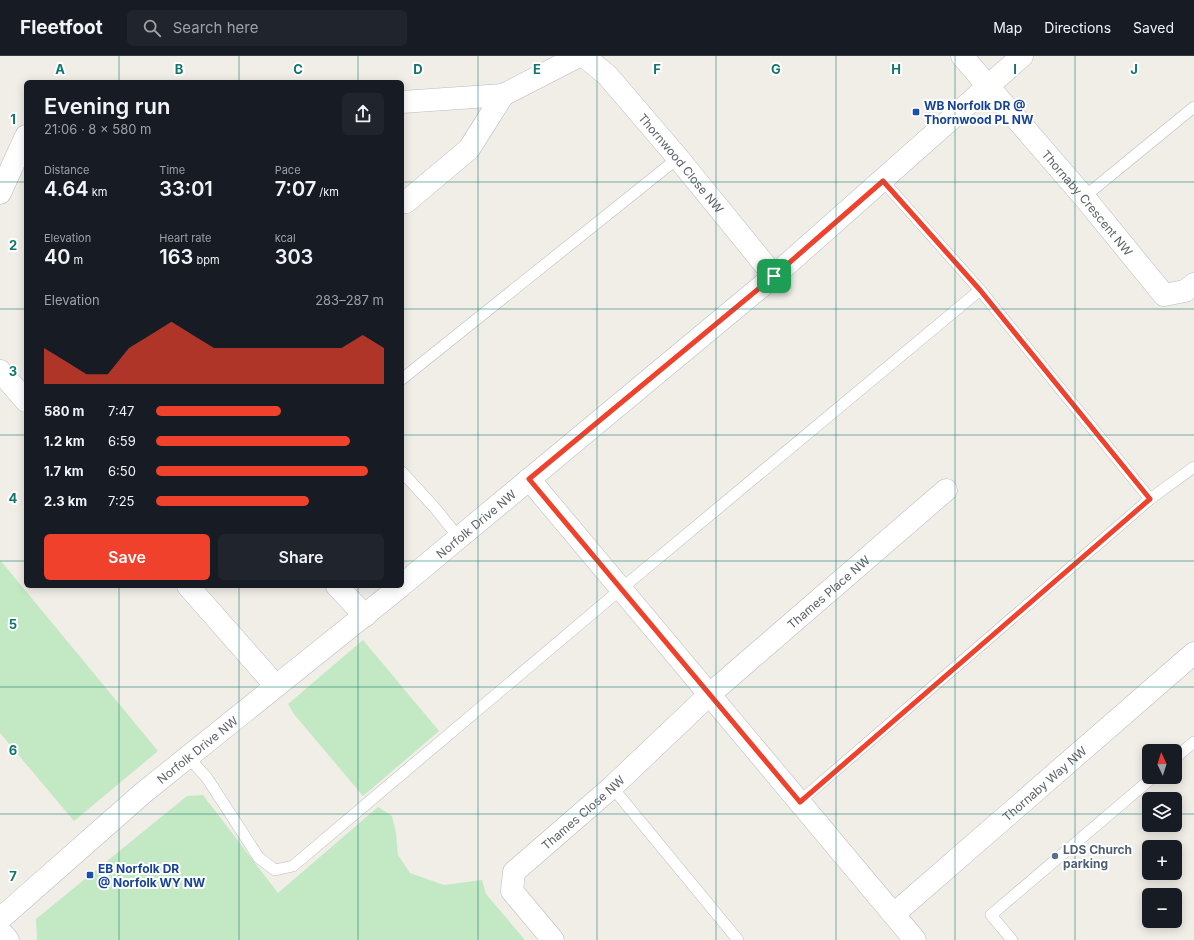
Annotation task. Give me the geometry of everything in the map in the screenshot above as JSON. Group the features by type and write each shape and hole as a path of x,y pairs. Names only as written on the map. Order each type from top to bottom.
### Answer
{"street":[{"path":"404,102 504,95 579,56"},
{"name":"Thornwood Close NW","path":"584,56 607,75 678,158 774,276"},
{"name":"Thornaby Crescent NW","path":"962,56 1084,197 1164,295 1185,291 1194,284"},
{"name":"Norfolk Drive NW","path":"404,583 774,276 883,181 1022,56"},
{"path":"404,201 406,202 469,149 504,95"},
{"path":"0,193 24,140"},
{"path":"0,371 24,399"},
{"path":"529,479 915,940"},
{"name":"Thames Place NW","path":"710,694 946,490"},
{"path":"190,588 276,686"},
{"path":"339,588 365,616"},
{"name":"Norfolk Drive NW","path":"0,920 143,794 365,616 398,588"},
{"name":"Thornaby Way NW","path":"894,914 1194,653"},
{"name":"Thames Close NW","path":"553,940 512,891 514,872 612,787 710,694"},
{"path":"0,931 8,940"}],"lane":[{"path":"1084,197 1194,107"},
{"path":"404,377 678,158"},
{"path":"883,181 980,290 1150,499"},
{"path":"189,758 207,778 259,858 276,870 293,866 621,589 980,290"},
{"path":"800,802 1150,499 1194,467"},
{"path":"404,474 435,508 459,538"},
{"path":"1182,752 1194,742"},
{"path":"1012,940 991,915 1145,784"},
{"path":"612,787 738,940"}],"green space":[{"path":"0,560 158,751 74,821 0,733"},
{"path":"363,640 439,731 363,796 294,714 288,704"},
{"path":"203,795 278,893 378,807 392,816 396,833 398,855 410,873 444,885 482,880 486,894 525,940 37,940 36,919 187,796"}],"place":[{"name":"WB Norfolk DR @ Thornwood PL NW","path":"916,112"},
{"name":"LDS Church parking","path":"1055,856"},
{"name":"EB Norfolk DR @ Norfolk WY NW","path":"90,875"}],"route":[{"path":"883,181 980,290 1150,499 800,802 529,479 774,276 883,181"}]}
